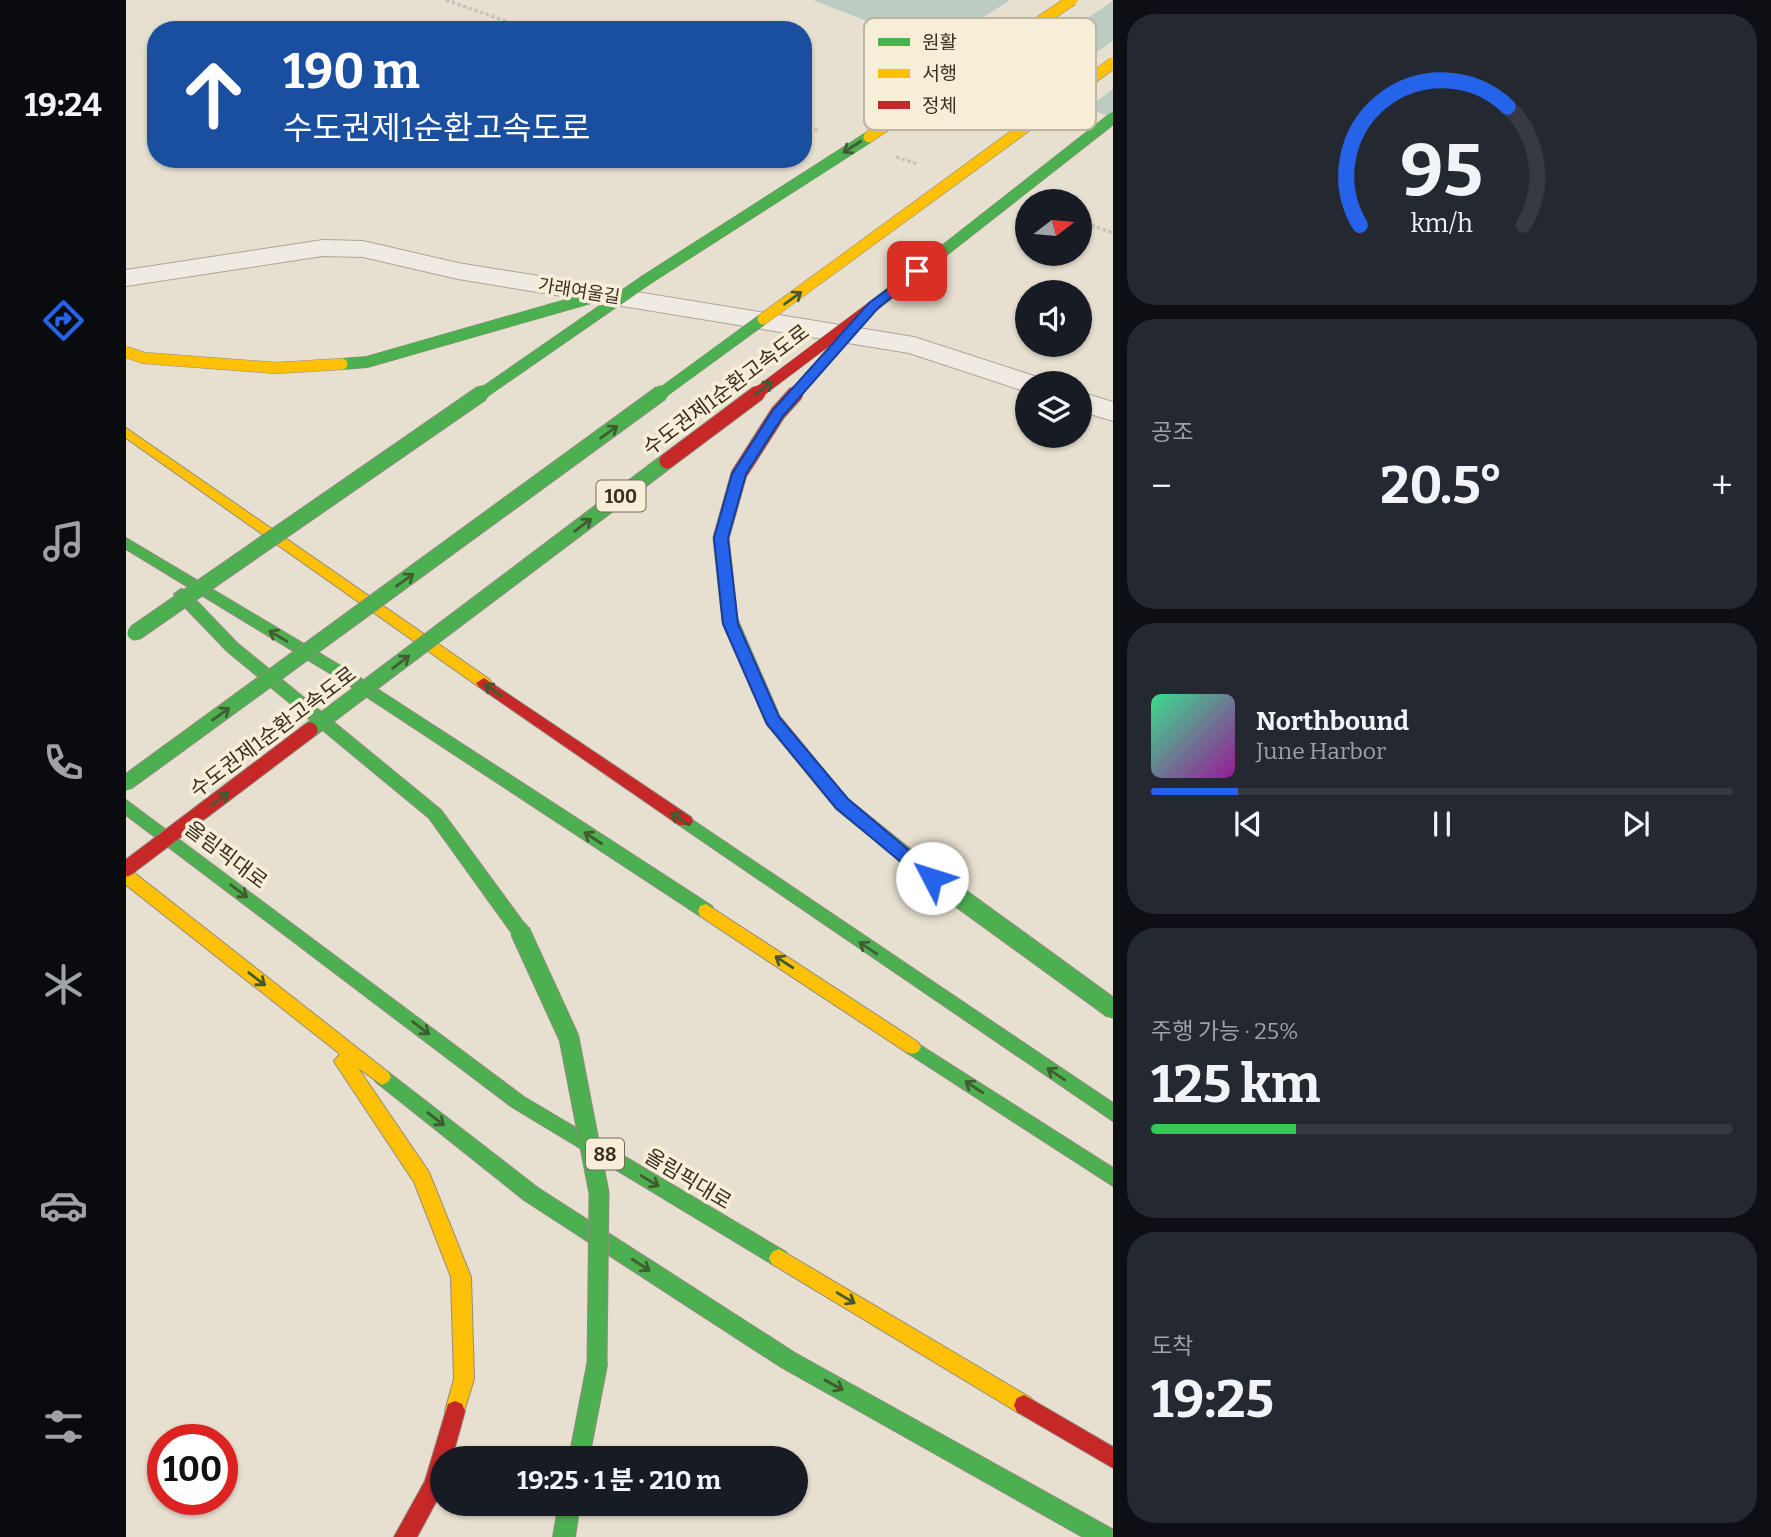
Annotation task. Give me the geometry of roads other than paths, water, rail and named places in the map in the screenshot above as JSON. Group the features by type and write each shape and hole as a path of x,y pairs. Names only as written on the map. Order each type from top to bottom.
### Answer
{"highway":[{"path":"1046,18 1072,0"},
{"name":"수도권제1순환고속도로","path":"1096,75 1113,63"},
{"name":"수도권제1순환고속도로","path":"126,869 873,306 1113,118"},
{"path":"129,638 646,280 880,130"},
{"name":"수도권제1순환고속도로","path":"126,783 1021,130"},
{"path":"126,352 144,358 276,368 367,362 571,305 646,280"},
{"path":"873,306 778,413 739,474 721,538 730,624 773,720 842,804 932,878 1113,1009"},
{"path":"126,432 535,719 1113,1112"},
{"path":"126,543 346,676 1113,1178"},
{"path":"143,555 232,647 435,814 520,931 569,1038 598,1193 597,1365 581,1446"},
{"name":"올림픽대로","path":"126,806 518,1102 1113,1458"},
{"path":"126,876 543,1202 788,1360 1104,1537"},
{"path":"324,1032 422,1178 461,1278 464,1379 435,1486 405,1537"},
{"path":"564,1537 568,1516"}],"street":[{"name":"가래여울길","path":"126,278 323,248 363,249 458,271 914,345 1015,379"},
{"path":"1092,405 1113,412"}]}
